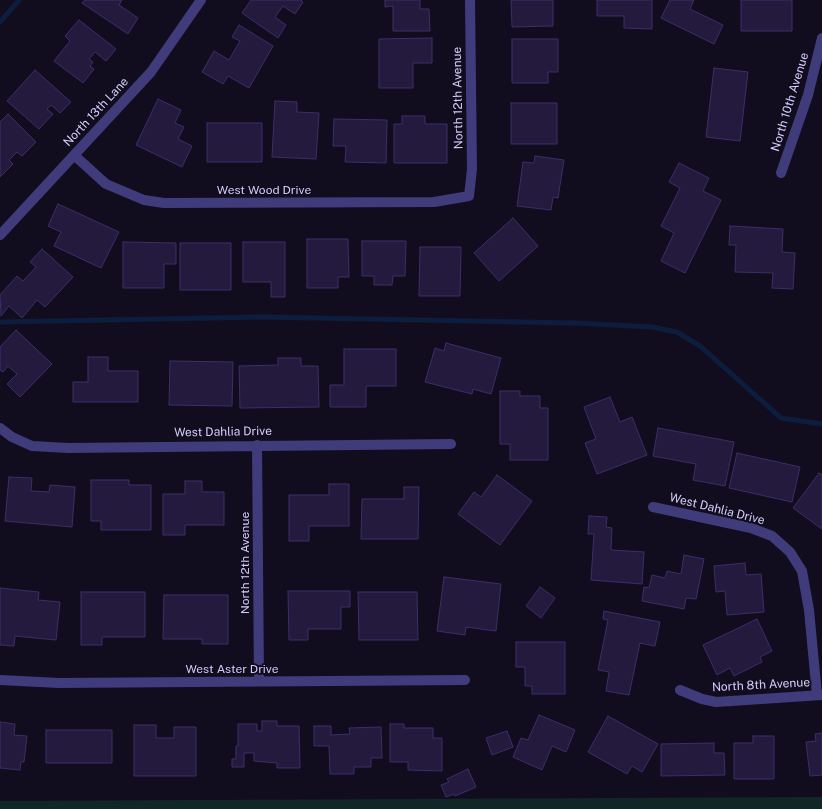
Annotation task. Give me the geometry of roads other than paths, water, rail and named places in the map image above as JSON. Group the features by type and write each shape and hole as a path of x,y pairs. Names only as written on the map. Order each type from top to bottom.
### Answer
{"street":[{"name":"North 13th Lane","path":"0,234 151,72 201,0"},
{"name":"North 12th Avenue","path":"469,196 472,169 470,0"},
{"name":"North 10th Avenue","path":"781,173 808,95 822,38"},
{"name":"West Wood Drive","path":"74,155 106,184 144,200 164,203 434,202 469,196"},
{"name":"West Dahlia Drive","path":"0,428 12,437 32,446 68,448 451,444"},
{"name":"North 12th Avenue","path":"257,445 259,682"},
{"name":"West Dahlia Drive","path":"653,507 751,528 772,536 790,552 802,571 808,602 819,695"},
{"name":"West Aster Drive","path":"0,680 59,683 465,680"},
{"name":"North 8th Avenue","path":"680,690 702,700 716,702 819,695"}],"waterway":[{"path":"0,22 19,0"},
{"path":"0,322 263,317 575,323 652,327 677,332 700,346 781,418 822,424"}]}
